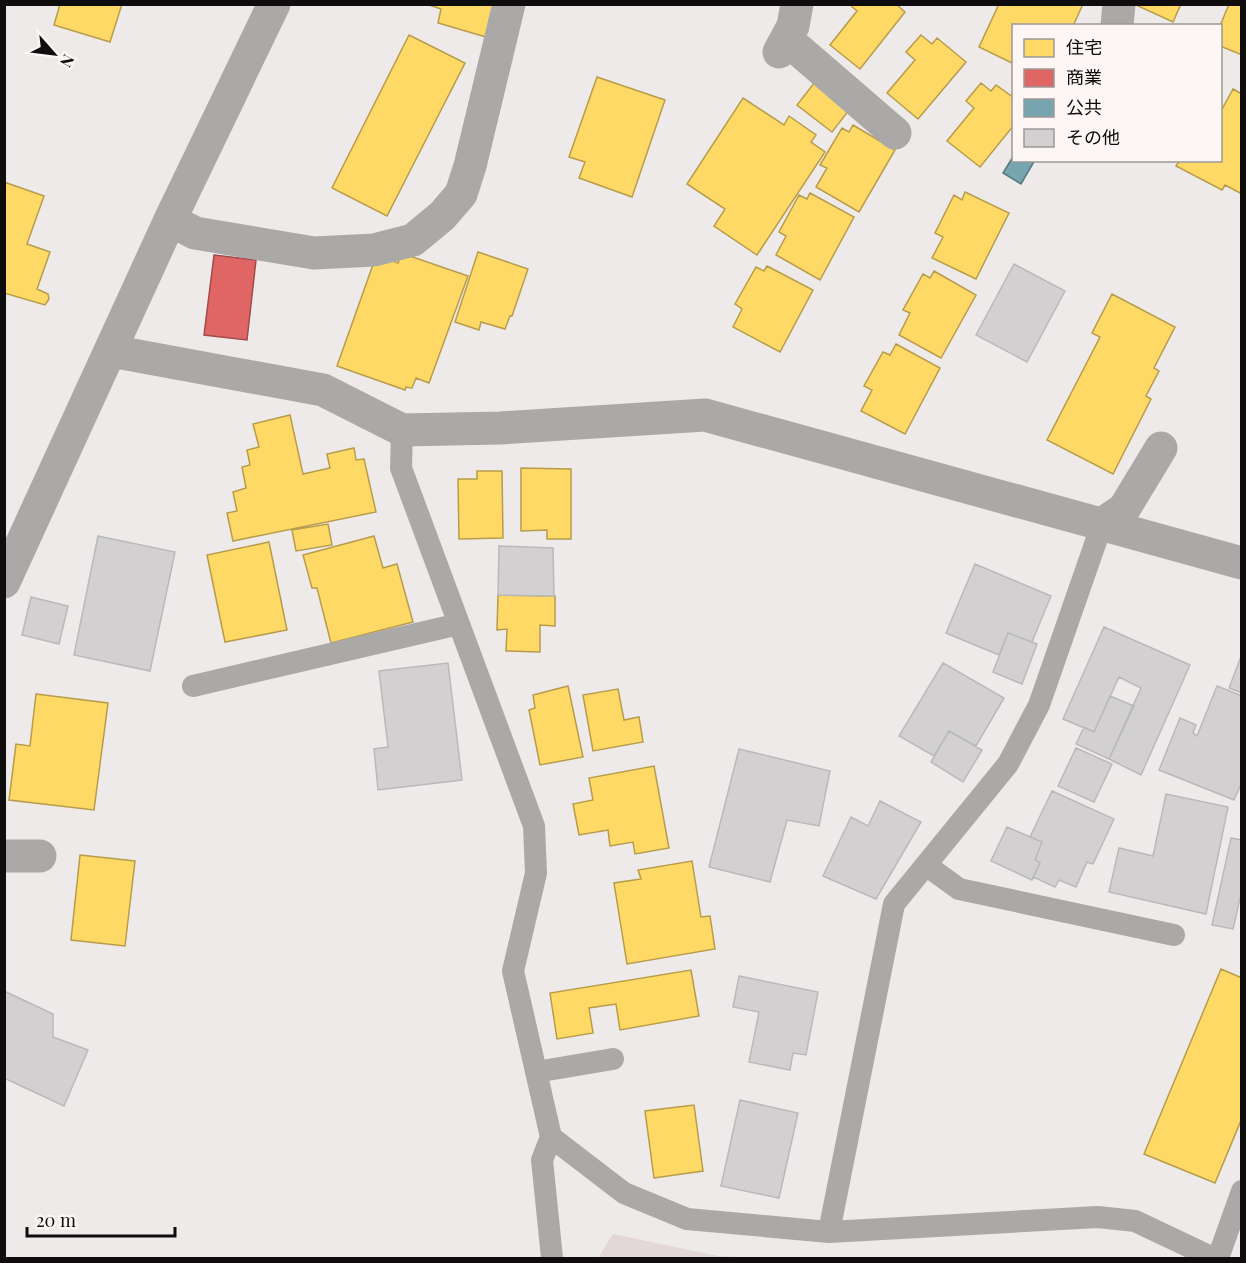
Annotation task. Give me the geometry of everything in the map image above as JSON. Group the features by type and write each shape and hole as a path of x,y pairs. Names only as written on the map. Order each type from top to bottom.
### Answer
{"street":[{"path":"4,582 170,220 274,4"},
{"path":"170,220 195,233 314,253 374,250 413,240 442,216 461,194 470,166 509,4"},
{"path":"797,4 793,26 783,45 895,133"},
{"path":"1117,24 1119,4"},
{"path":"111,351 323,390 402,430 500,428 705,415 1242,563"},
{"path":"1102,524 1125,508 1161,448"},
{"path":"4,856 40,856"}],"lane":[{"path":"402,430 401,468 534,826 536,873 513,971 551,1137 542,1160 552,1258"},
{"path":"829,1232 894,904 1008,764 1039,705 1102,524"},
{"path":"193,686 459,624"},
{"path":"926,865 959,889 1174,936"},
{"path":"536,1072 613,1059"},
{"path":"551,1137 624,1193 687,1220 829,1232 1098,1217 1135,1221 1213,1258"},
{"path":"1218,1258 1242,1191"}],"shaded area":[{"path":"613,1234 718,1256 760,1258 598,1258"}],"building: 住宅":[{"path":"60,4 122,4 110,42 54,25"},
{"path":"495,4 486,37 438,23 441,9 429,5"},
{"path":"849,4 896,4 905,12 860,69 830,45 857,11"},
{"path":"999,4 1083,4 1074,24 1012,24 1012,63 979,47"},
{"path":"1139,4 1181,4 1173,22 1138,6"},
{"path":"1229,4 1242,4 1242,55 1222,47 1221,24"},
{"path":"409,35 465,63 387,216 332,188"},
{"path":"921,35 932,44 937,38 966,62 918,119 887,93 915,60 906,52"},
{"path":"597,77 665,100 632,197 579,178 585,162 569,157"},
{"path":"818,78 853,105 832,132 797,105"},
{"path":"981,83 991,91 996,85 1012,97 1012,127 980,167 947,141 974,108 966,101"},
{"path":"1233,89 1242,94 1242,194 1225,185 1222,190 1176,166 1179,162 1222,162 1222,109"},
{"path":"743,98 784,125 789,116 816,135 811,142 825,152 757,255 714,226 725,209 687,184"},
{"path":"853,125 895,150 859,212 816,187 827,168 820,165 842,128 849,132"},
{"path":"4,182 44,196 27,244 50,252 37,289 48,294 49,299 45,305 4,293"},
{"path":"965,192 1009,213 976,279 932,258 943,237 935,233 954,195 962,200"},
{"path":"810,193 854,217 820,280 776,255 786,236 779,232 799,195 807,199"},
{"path":"478,252 528,269 512,316 505,329 481,322 479,330 455,322"},
{"path":"401,253 468,276 429,383 416,378 412,388 406,387 405,390 337,366 375,259 385,258 398,263"},
{"path":"767,266 813,290 780,352 733,327 742,309 735,304 756,267 764,271"},
{"path":"934,271 976,295 941,358 899,335 910,313 903,310 923,274 930,278"},
{"path":"1112,294 1175,327 1154,368 1159,371 1146,396 1151,399 1113,474 1047,440 1100,337 1092,333"},
{"path":"896,344 940,368 905,434 861,411 872,390 864,386 883,352 890,355"},
{"path":"290,415 303,474 330,468 327,454 354,448 356,460 364,459 376,512 233,541 227,513 237,511 233,492 246,488 242,467 250,465 247,450 259,447 253,424"},
{"path":"521,468 571,469 571,539 547,539 547,530 521,531"},
{"path":"477,471 502,471 503,538 459,539 458,479 477,479"},
{"path":"328,524 332,545 296,551 292,530"},
{"path":"374,536 383,568 397,564 413,622 331,643 317,588 312,588 303,555"},
{"path":"269,542 287,630 225,642 207,555"},
{"path":"498,595 555,596 555,626 540,625 540,652 506,651 507,629 497,630"},
{"path":"568,686 583,757 540,765 529,710 535,708 533,695"},
{"path":"618,689 624,720 639,717 643,742 593,751 583,695"},
{"path":"36,694 108,703 94,810 9,800 16,744 30,746"},
{"path":"654,766 669,848 635,854 633,842 610,846 608,830 579,835 573,804 593,800 589,778"},
{"path":"80,855 135,861 125,946 71,940"},
{"path":"692,861 701,917 710,916 715,949 627,964 614,883 641,879 638,870"},
{"path":"1221,969 1242,978 1242,1118 1215,1183 1144,1154"},
{"path":"691,970 699,1016 620,1030 616,1004 589,1008 593,1033 557,1039 550,993"},
{"path":"694,1105 703,1171 654,1178 645,1111"}],"building: 商業":[{"path":"214,255 256,260 247,340 204,335"}],"building: 公共":[{"path":"1012,158 1012,162 1034,162 1021,184 1003,173"}],"building: その他":[{"path":"1014,264 1065,291 1027,362 976,335"},
{"path":"98,536 175,552 150,671 74,655"},
{"path":"499,546 553,548 554,596 498,595"},
{"path":"975,564 1051,596 1032,642 1008,633 999,655 946,633"},
{"path":"31,597 68,606 59,644 22,635"},
{"path":"1104,627 1190,665 1141,775 1109,759 1141,688 1119,677 1094,732 1063,719"},
{"path":"1008,633 1037,644 1022,684 993,672"},
{"path":"1242,654 1242,693 1229,688"},
{"path":"448,663 462,780 378,790 374,749 388,747 379,671"},
{"path":"943,663 1004,698 976,746 949,731 934,756 899,736"},
{"path":"1217,686 1242,696 1242,782 1234,800 1159,770 1180,718 1196,725 1193,733 1197,736"},
{"path":"1110,696 1134,706 1109,759 1076,744 1084,727 1094,732"},
{"path":"949,731 982,750 963,782 931,762"},
{"path":"1076,748 1112,764 1094,802 1058,786"},
{"path":"739,749 830,771 819,826 787,820 770,882 709,867"},
{"path":"1052,791 1114,819 1093,864 1087,862 1076,887 1059,880 1055,887 1033,877 1040,863 1035,860 1042,842 1030,837"},
{"path":"1166,794 1228,807 1206,914 1109,892 1119,848 1153,856"},
{"path":"880,801 921,822 876,899 823,876 851,817 868,826"},
{"path":"1007,827 1042,842 1035,860 1040,863 1032,880 991,861"},
{"path":"1231,838 1242,840 1242,890 1233,929 1212,925"},
{"path":"739,976 818,992 806,1055 793,1053 790,1070 749,1062 759,1012 733,1007"},
{"path":"4,991 53,1014 53,1037 88,1050 64,1106 4,1078"},
{"path":"740,1100 798,1113 779,1198 721,1186"}]}
